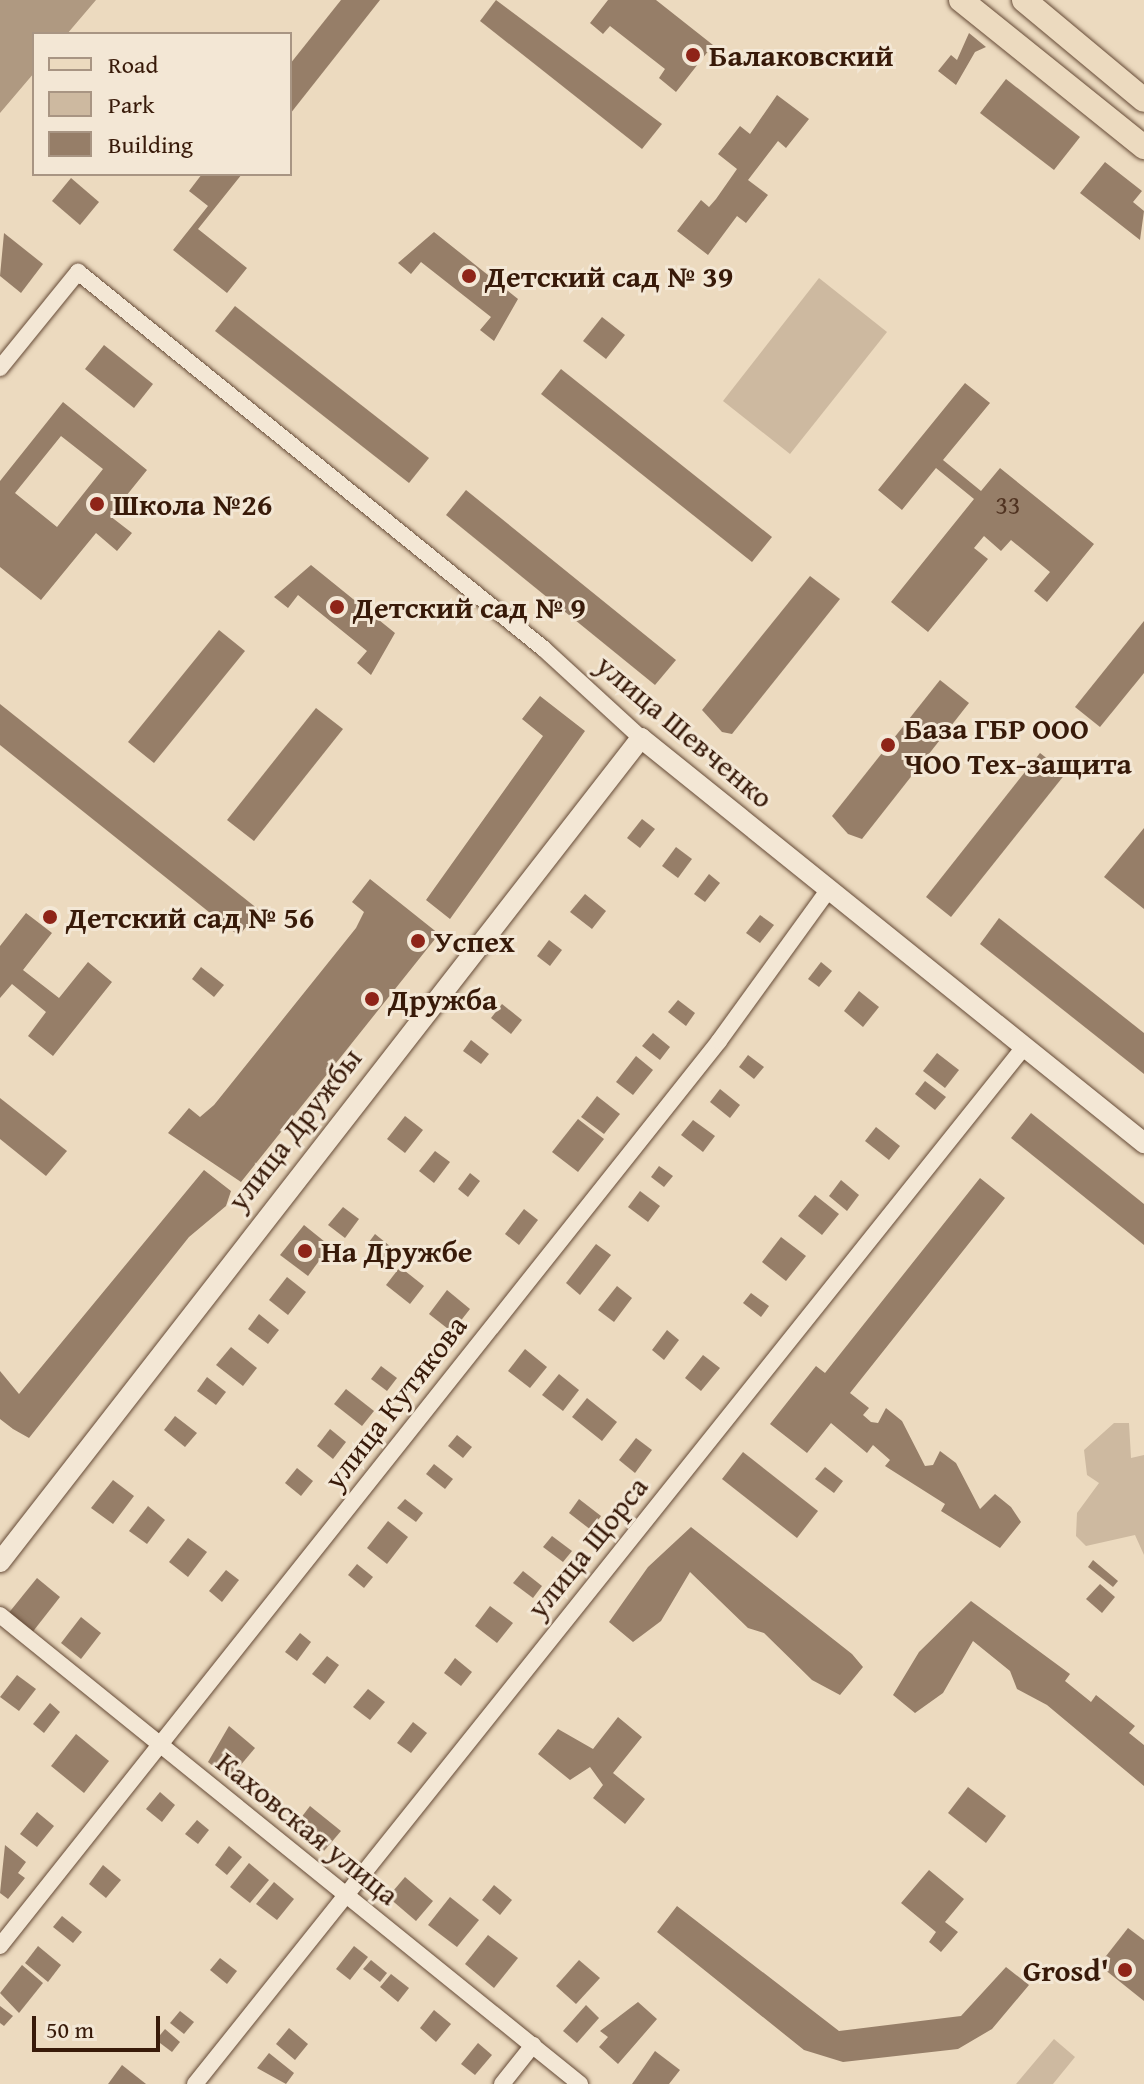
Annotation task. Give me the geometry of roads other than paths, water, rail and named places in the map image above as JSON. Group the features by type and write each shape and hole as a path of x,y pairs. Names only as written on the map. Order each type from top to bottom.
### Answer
{"main road":[{"path":"961,0 1144,147"},
{"path":"1024,0 1144,100"}],"street":[{"name":"улица Шевченко","path":"0,368 78,272 544,649 641,738 1144,1143"},
{"name":"улица Дружбы","path":"0,1562 641,738"},
{"name":"улица Кутякова","path":"0,1946 719,1041 829,889"},
{"name":"улица Щорса","path":"195,2084 1024,1047"},
{"name":"Каховская улица","path":"0,1615 580,2084"},
{"path":"502,2084 533,2045"}],"place":[{"name":"Балаковский","path":"693,55"},
{"name":"Детский сад № 39","path":"469,276"},
{"name":"Школа №26","path":"97,504"},
{"name":"Детский сад № 9","path":"337,607"},
{"name":"База ГБР ООО ЧОО Тех-защита","path":"888,745"},
{"name":"Детский сад № 56","path":"50,917"},
{"name":"Успех","path":"418,941"},
{"name":"Дружба","path":"372,999"},
{"name":"На Дружбе","path":"305,1251"},
{"name":"Grosd'","path":"1125,1970"}]}
